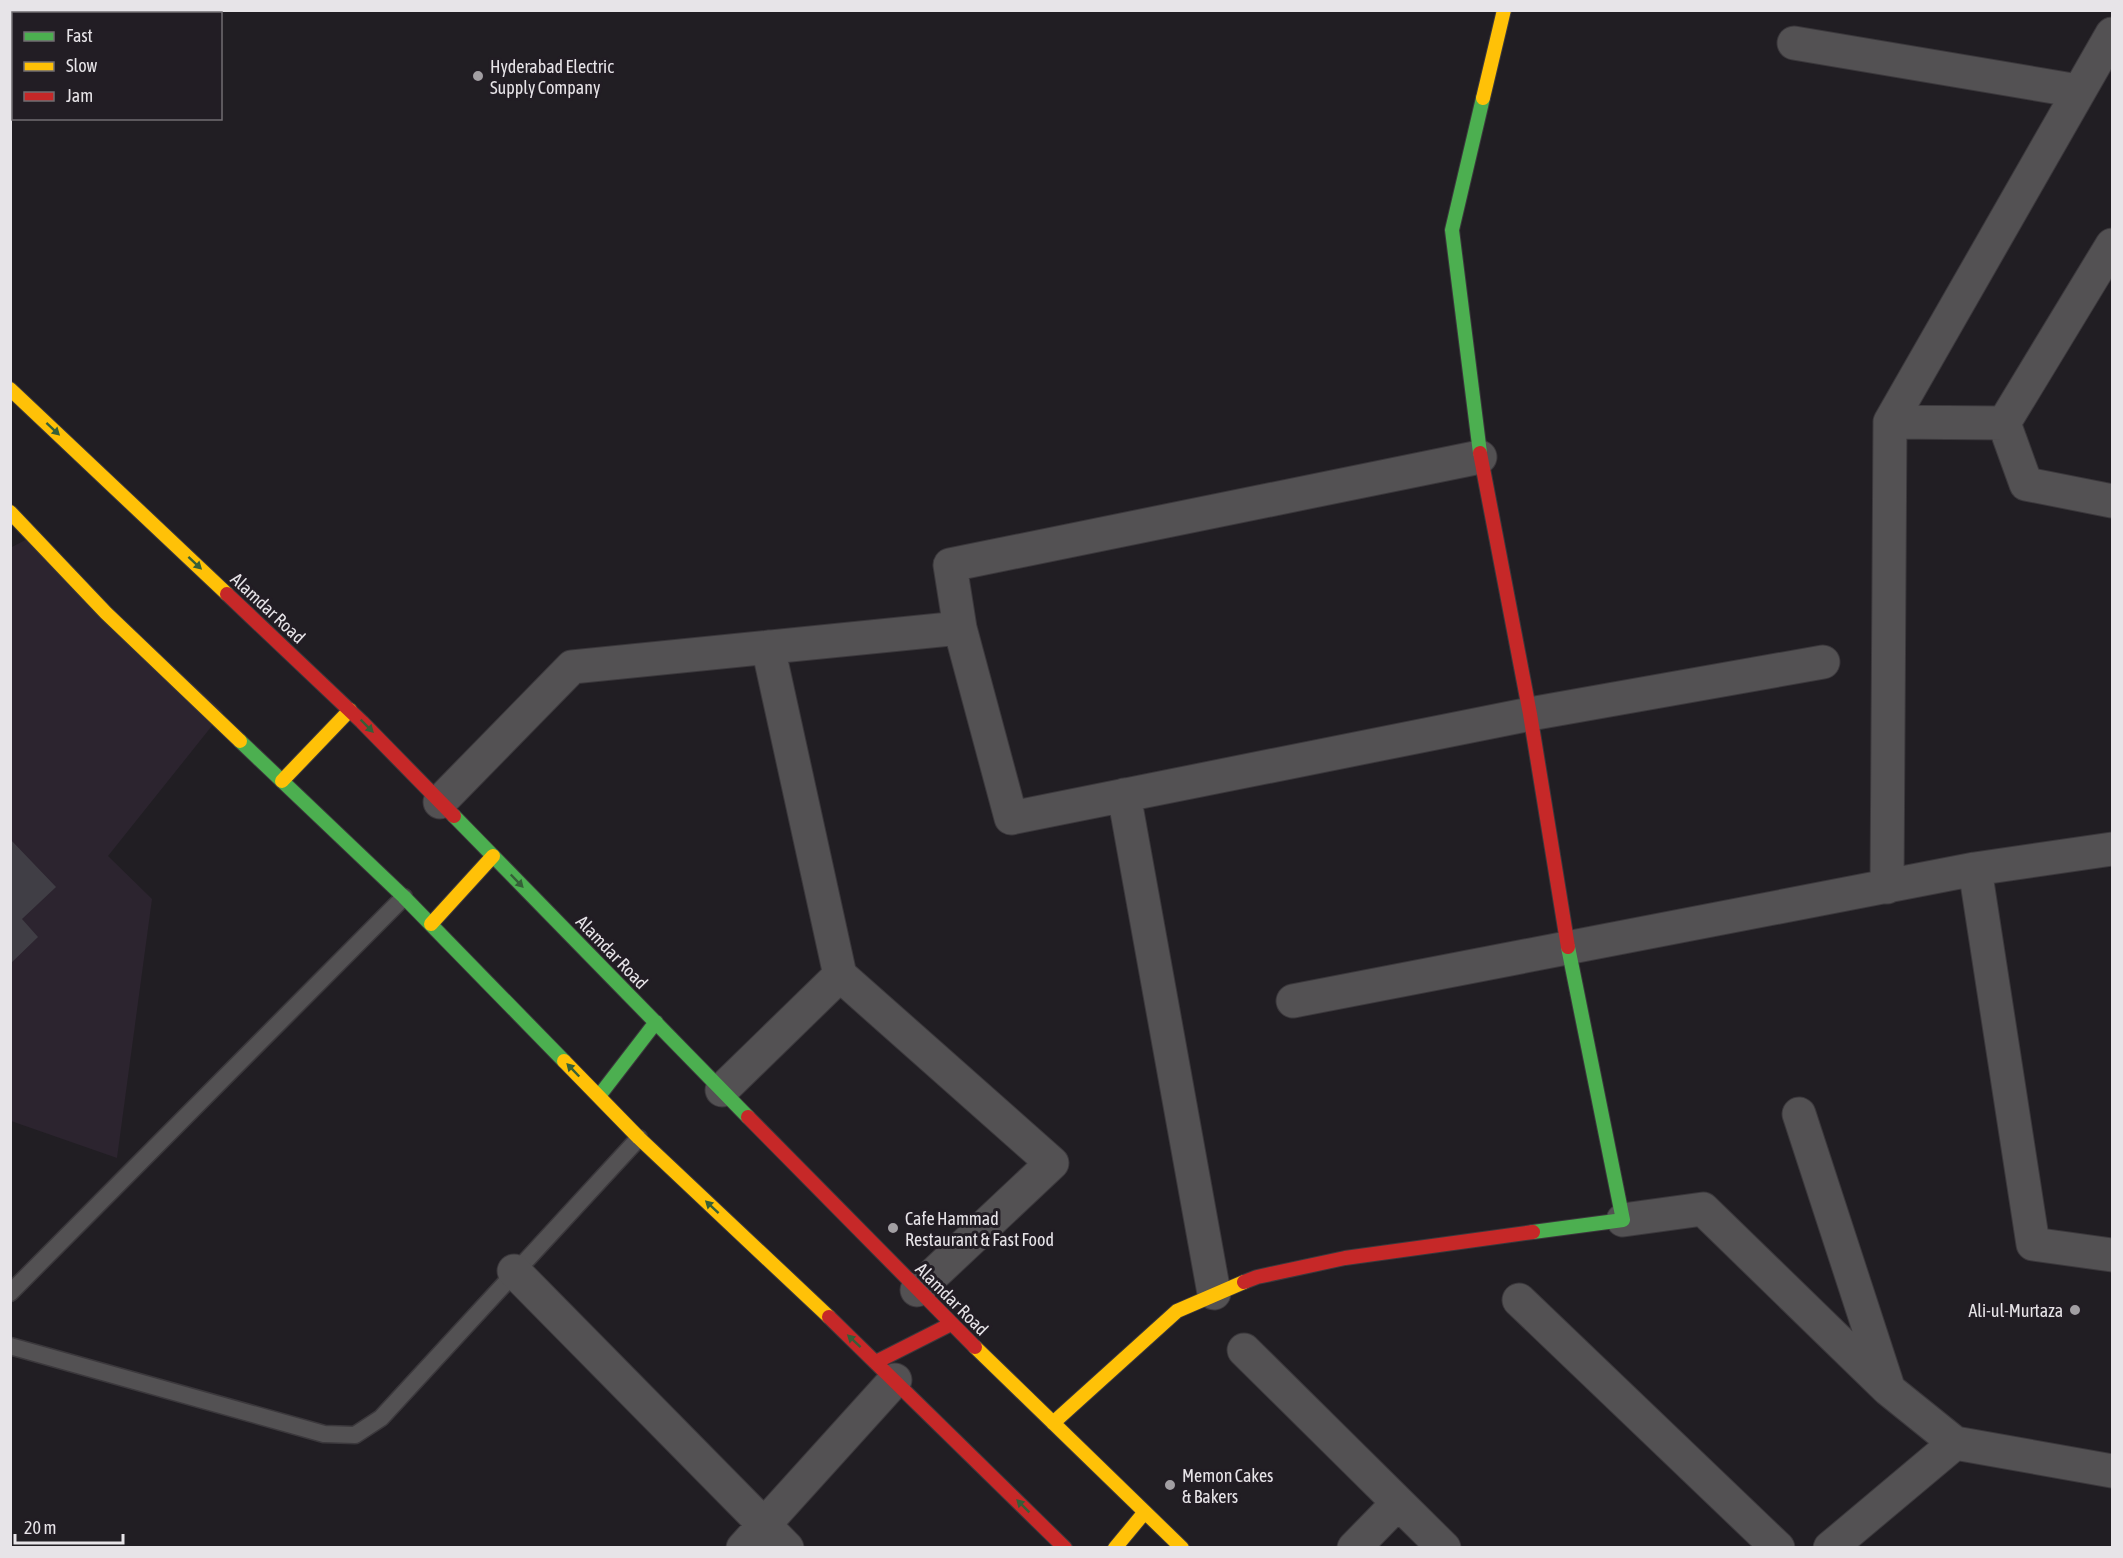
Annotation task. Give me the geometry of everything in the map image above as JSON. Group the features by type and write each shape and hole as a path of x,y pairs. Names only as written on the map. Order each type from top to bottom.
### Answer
{"street":[{"path":"1504,10 1452,230 1480,457 1530,714 1568,948 1623,1220"},
{"path":"1887,887 1890,422 2112,34"},
{"path":"1794,43 2078,91"},
{"path":"2004,423 2112,245"},
{"name":"Alamdar Road","path":"10,389 350,710 916,1290 1182,1548"},
{"path":"1890,422 2004,423"},
{"path":"2004,423 2026,484 2112,501"},
{"path":"1480,457 950,565 960,628 1011,818 1530,714 1823,662"},
{"path":"10,512 106,613 404,897 639,1138 886,1371 1065,1548"},
{"path":"440,802 572,667 960,628"},
{"path":"768,647 840,975 1052,1164 916,1290"},
{"path":"282,780 350,710"},
{"path":"1124,795 1214,1293"},
{"path":"1293,1001 1975,869 2112,849"},
{"path":"431,924 493,856"},
{"path":"1975,869 2033,1244 2112,1255"},
{"path":"722,1090 840,975"},
{"path":"599,1096 656,1023"},
{"path":"1799,1114 1888,1389"},
{"path":"1053,1423 1177,1311 1214,1293 1257,1278 1345,1258 1703,1209 1888,1389 1955,1443 2112,1472"},
{"path":"514,1270 765,1540 886,1371 951,1324"},
{"path":"1519,1300 1778,1548"},
{"path":"1244,1350 1444,1548"},
{"path":"1830,1548 1955,1443"},
{"path":"1353,1548 1398,1503"},
{"path":"1115,1548 1144,1513"}],"lane":[{"path":"10,1293 404,897"},
{"path":"10,1346 324,1434 354,1435 381,1418 514,1270 639,1138"}],"shaded area":[{"path":"33,536 223,712 108,856 152,899 117,1158 11,1121 10,548"}],"building":[{"path":"10,839 56,887 22,919 38,937 10,964"}],"traffic: fast":[{"path":"1480,453 1452,230 1483,98"},
{"path":"240,741 404,897 564,1061"},
{"path":"454,816 748,1117"},
{"path":"1533,1232 1623,1220 1568,947"},
{"path":"599,1096 656,1022"}],"traffic: slow":[{"path":"1483,98 1504,10"},
{"path":"10,389 227,594"},
{"path":"10,512 106,613 240,741"},
{"path":"282,781 350,710"},
{"path":"431,924 493,856"},
{"path":"564,1061 639,1138 829,1317"},
{"path":"1053,1423 1177,1311 1244,1282"},
{"path":"975,1347 1182,1548"},
{"path":"1115,1548 1144,1513"}],"traffic: jam":[{"path":"1480,453 1530,714 1568,947"},
{"path":"227,594 362,722 454,816"},
{"path":"748,1117 975,1347"},
{"path":"1244,1282 1257,1277 1345,1258 1533,1232"},
{"path":"829,1317 1065,1548"},
{"path":"876,1362 951,1324"}],"place":[{"name":"Hyderabad Electric Supply Company","path":"478,76"},
{"name":"Cafe Hammad Restaurant & Fast Food","path":"893,1228"},
{"name":"Ali-ul-Murtaza","path":"2075,1310"},
{"name":"Memon Cakes & Bakers","path":"1170,1485"}]}
